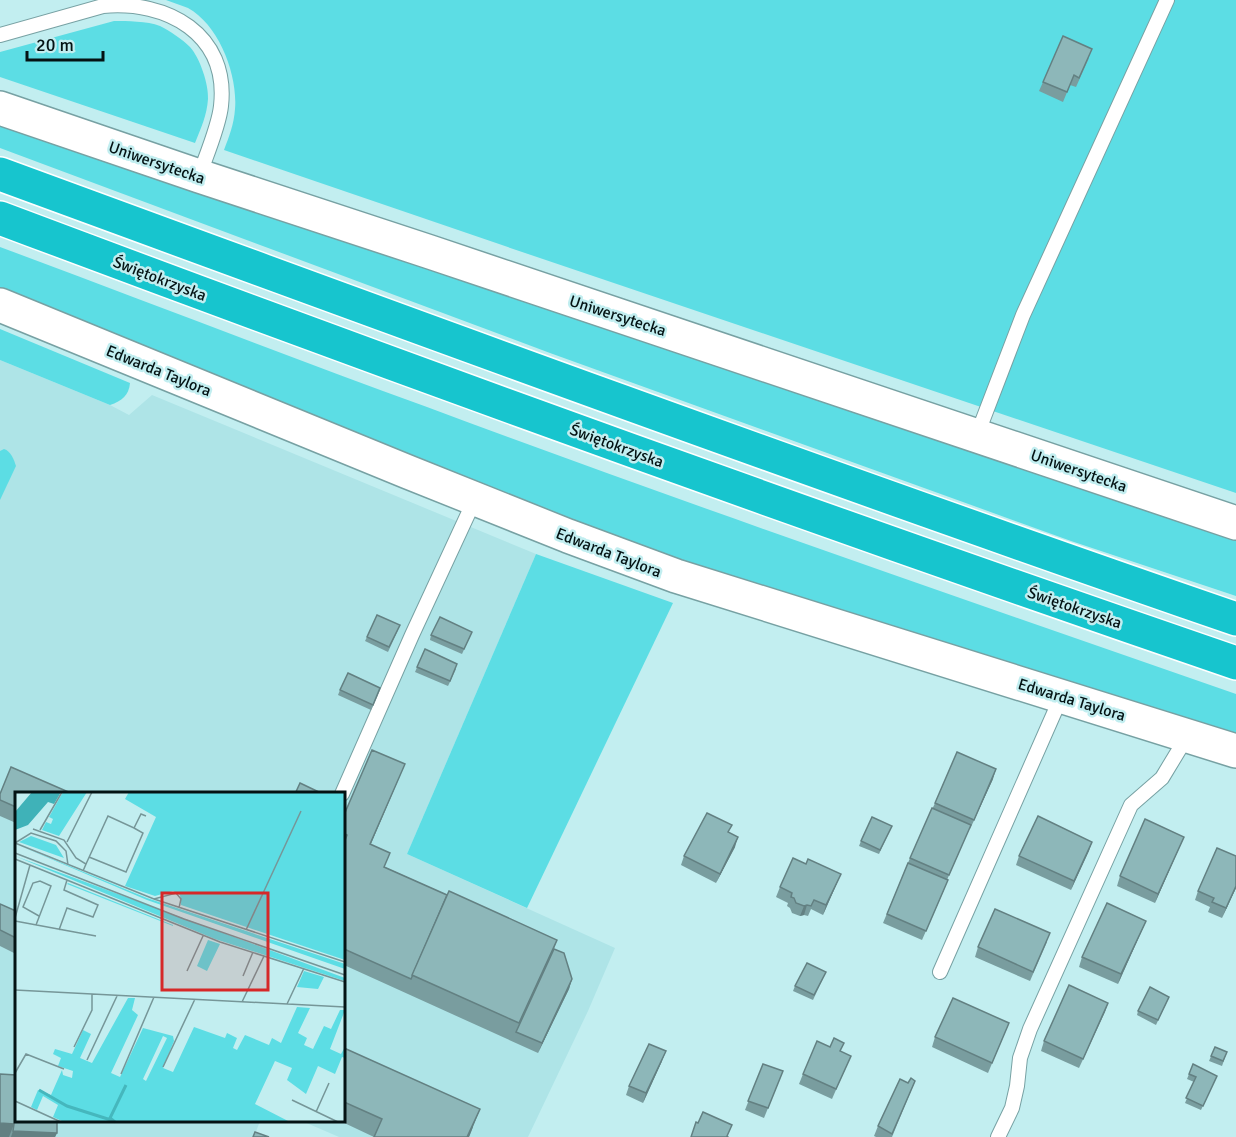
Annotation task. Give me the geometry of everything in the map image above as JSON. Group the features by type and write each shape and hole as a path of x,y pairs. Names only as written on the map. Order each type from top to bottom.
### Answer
{"highway":[{"path":"0,174 487,354 1236,619"},
{"name":"Świętokrzyska","path":"0,218 250,312 700,475 1236,663"}],"street":[{"name":"Uniwersytecka","path":"0,108 1236,523"},
{"name":"Edwarda Taylora","path":"0,305 475,499 676,576 1236,751"}],"lane":[{"path":"977,435 1023,315 1167,0"},
{"path":"0,35 103,6 118,4 158,9 179,19 207,44 220,76 221,108 199,176"},
{"path":"343,792 475,499"},
{"path":"940,972 1060,695"},
{"path":"998,1137 1012,1108 1020,1058 1030,1029 1131,805 1162,778 1188,735"}],"shaded area":[{"path":"166,0 1236,0 1236,493 224,150 234,120 235,109 230,67 209,26 188,8"},
{"path":"114,21 155,24 180,38 194,52 203,72 208,93 205,116 195,143 0,77 0,52"},
{"path":"0,118 1236,533 1236,596 1071,541 550,353 0,148"},
{"path":"0,247 628,481 1236,694 1236,736 619,541 0,291"},
{"path":"0,329 130,383 128,391 118,402 110,405 0,360"},
{"path":"0,360 129,415 152,395 536,554 407,854 615,948 588,1011 528,1137 339,1137 304,1122 345,1122 345,792 15,792 15,1122 260,1122 254,1137 0,1137"},
{"path":"4,449 10,454 16,466 0,500 0,451"},
{"path":"536,554 673,603 527,908 407,854"}],"building":[{"path":"1063,36 1092,49 1079,78 1074,75 1067,92 1043,82"},
{"path":"377,615 400,625 389,647 367,637"},
{"path":"440,617 472,632 464,649 431,635"},
{"path":"425,649 457,664 450,681 417,667"},
{"path":"348,673 380,688 373,705 340,690"},
{"path":"372,750 405,764 370,844 390,853 384,867 447,895 411,979 345,949 345,840 347,835 345,834 345,813"},
{"path":"957,752 996,769 974,820 935,803"},
{"path":"11,767 68,792 15,792 15,807 0,800 0,794"},
{"path":"300,783 319,792 296,792"},
{"path":"932,808 971,825 949,875 910,858"},
{"path":"707,813 732,825 728,832 738,837 720,874 684,856"},
{"path":"1038,816 1092,842 1074,881 1019,856"},
{"path":"872,817 892,826 880,850 861,841"},
{"path":"1145,819 1184,837 1158,894 1120,876"},
{"path":"1217,848 1236,856 1236,886 1226,908 1212,902 1214,898 1198,891"},
{"path":"793,858 806,864 808,859 841,874 826,905 814,900 811,906 796,903 791,897 792,893 780,887"},
{"path":"908,863 948,880 926,931 887,914"},
{"path":"449,891 557,940 519,1023 412,975"},
{"path":"1107,903 1146,921 1121,974 1082,957"},
{"path":"0,904 15,911 15,938 0,930"},
{"path":"995,909 1050,933 1033,972 978,947"},
{"path":"554,949 564,953 572,979 542,1043 516,1032"},
{"path":"807,963 826,972 814,995 795,986"},
{"path":"1069,985 1108,1003 1083,1059 1044,1041"},
{"path":"1150,987 1169,997 1158,1020 1138,1011"},
{"path":"953,998 1009,1023 992,1063 935,1037"},
{"path":"834,1038 844,1043 840,1051 851,1056 836,1089 803,1074 817,1041 830,1047"},
{"path":"649,1044 666,1051 646,1093 629,1086"},
{"path":"1215,1047 1227,1052 1223,1061 1211,1056"},
{"path":"345,1048 480,1109 467,1137 374,1137 382,1119 345,1102"},
{"path":"763,1064 783,1071 768,1108 748,1101"},
{"path":"1193,1064 1217,1076 1203,1106 1186,1098 1196,1077 1189,1074"},
{"path":"0,1074 15,1075 15,1122 57,1122 57,1133 13,1131 14,1124 0,1123"},
{"path":"911,1078 915,1081 892,1134 878,1126 900,1079 908,1083"},
{"path":"703,1112 732,1125 728,1137 691,1137 696,1122 698,1123"},
{"path":"255,1132 269,1137 253,1137"}]}
